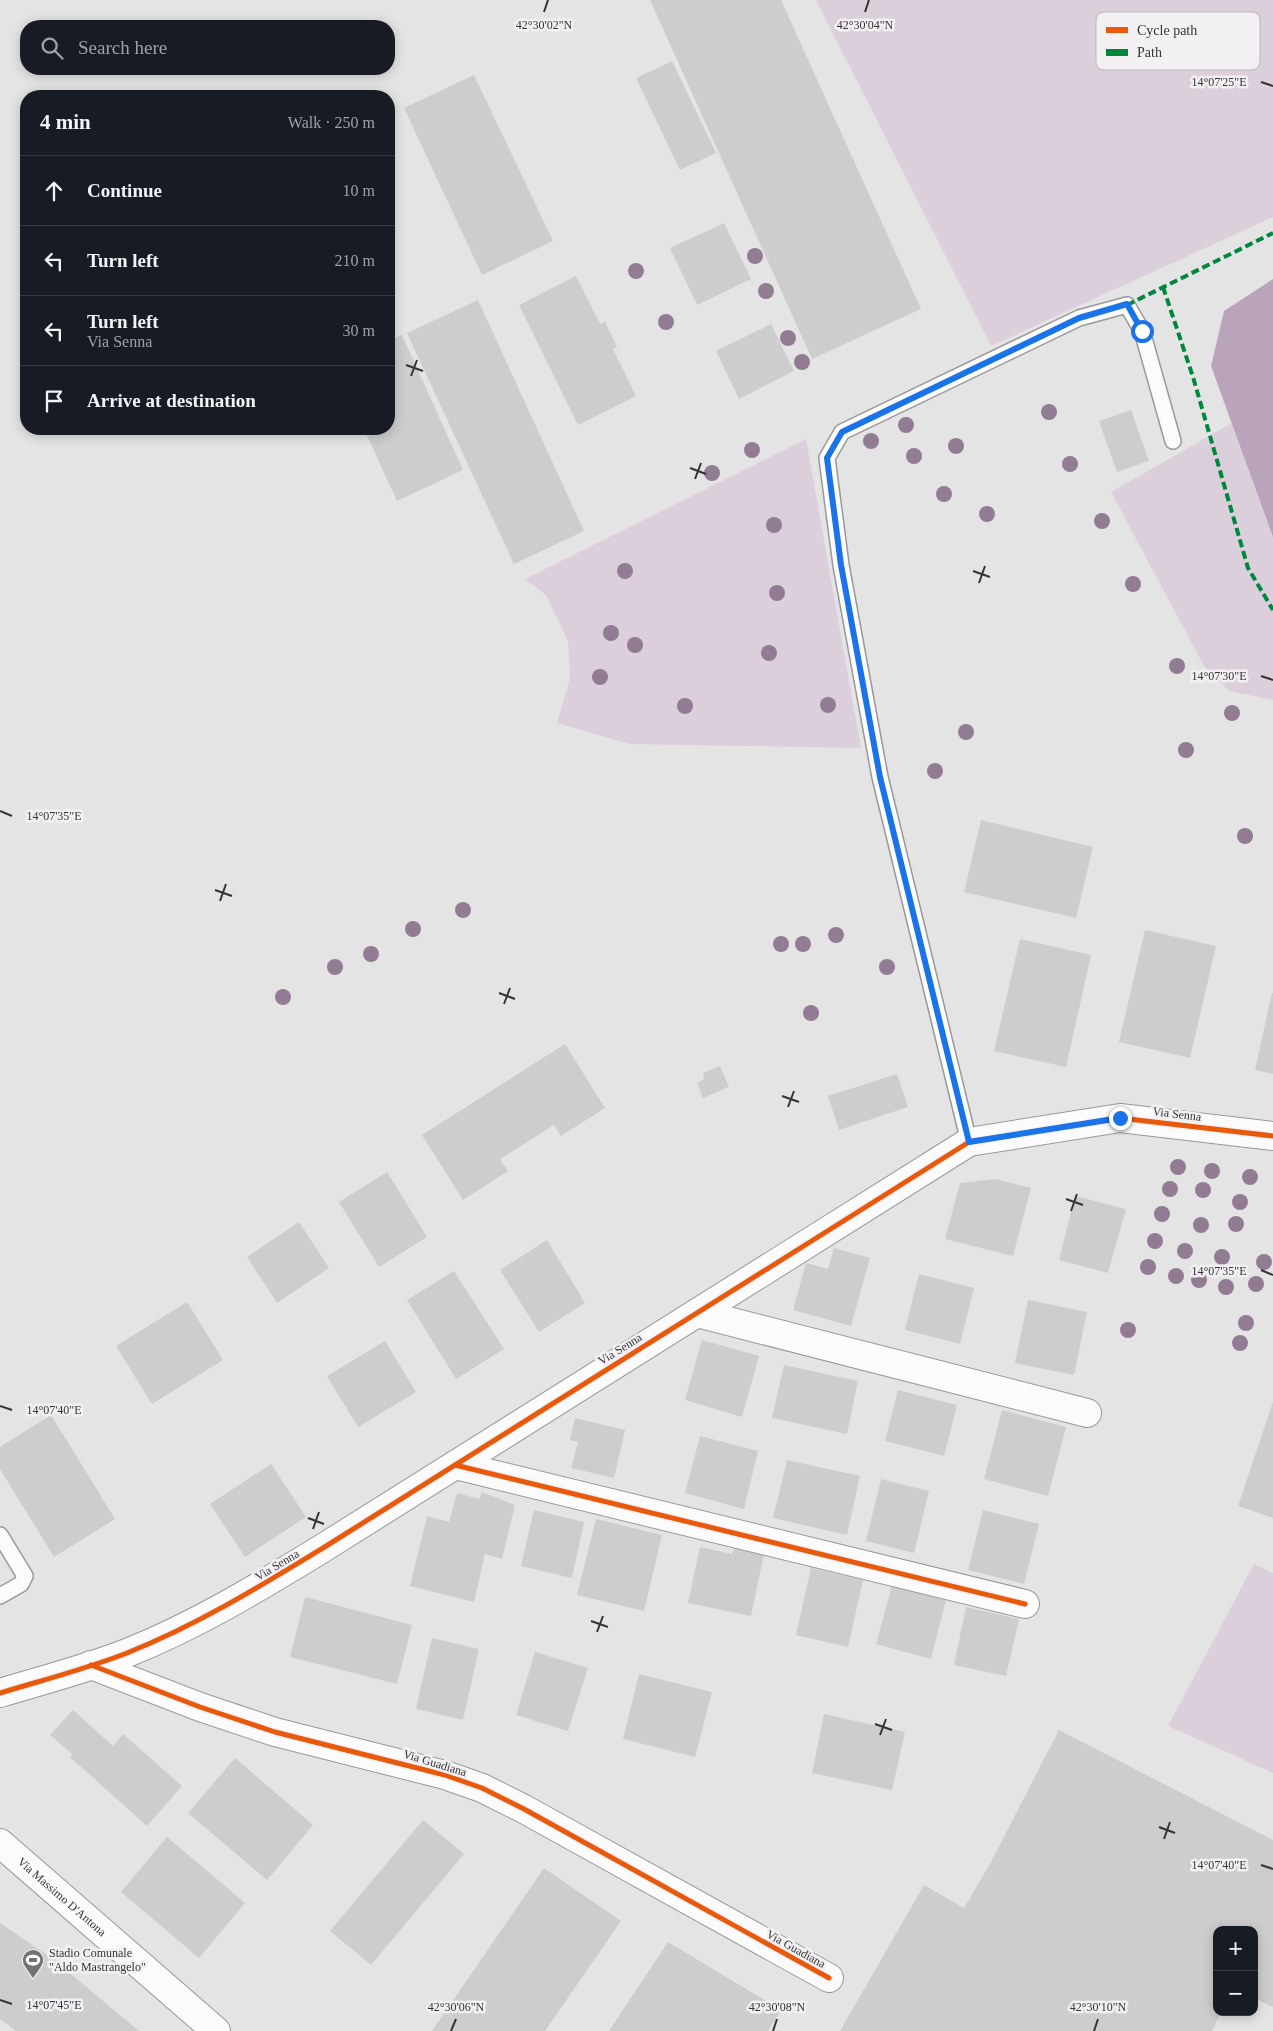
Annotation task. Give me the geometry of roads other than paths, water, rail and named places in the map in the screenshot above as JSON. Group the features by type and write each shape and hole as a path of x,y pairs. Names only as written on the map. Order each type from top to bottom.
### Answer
{"street":[{"name":"Via Senna","path":"2,1690 92,1665 134,1650 215,1613 262,1586 969,1142 1120,1118 1273,1136"},
{"path":"697,1313 1087,1413"},
{"path":"454,1466 1025,1604"},
{"name":"Via Guadiana","path":"92,1665 200,1707 275,1732 419,1767 482,1788 524,1809 829,1978"},
{"name":"Via Massimo D'Antona","path":"0,1843 216,2031"}],"lane":[{"path":"969,1142 880,777 841,565 827,458 842,432 1079,318 1127,304 1142,331 1173,441"},
{"path":"0,1535 25,1576 21,1584 0,1596"}],"place":[{"name":"Stadio Comunale \"Aldo Mastrangelo\"","path":"33,1979"}]}
